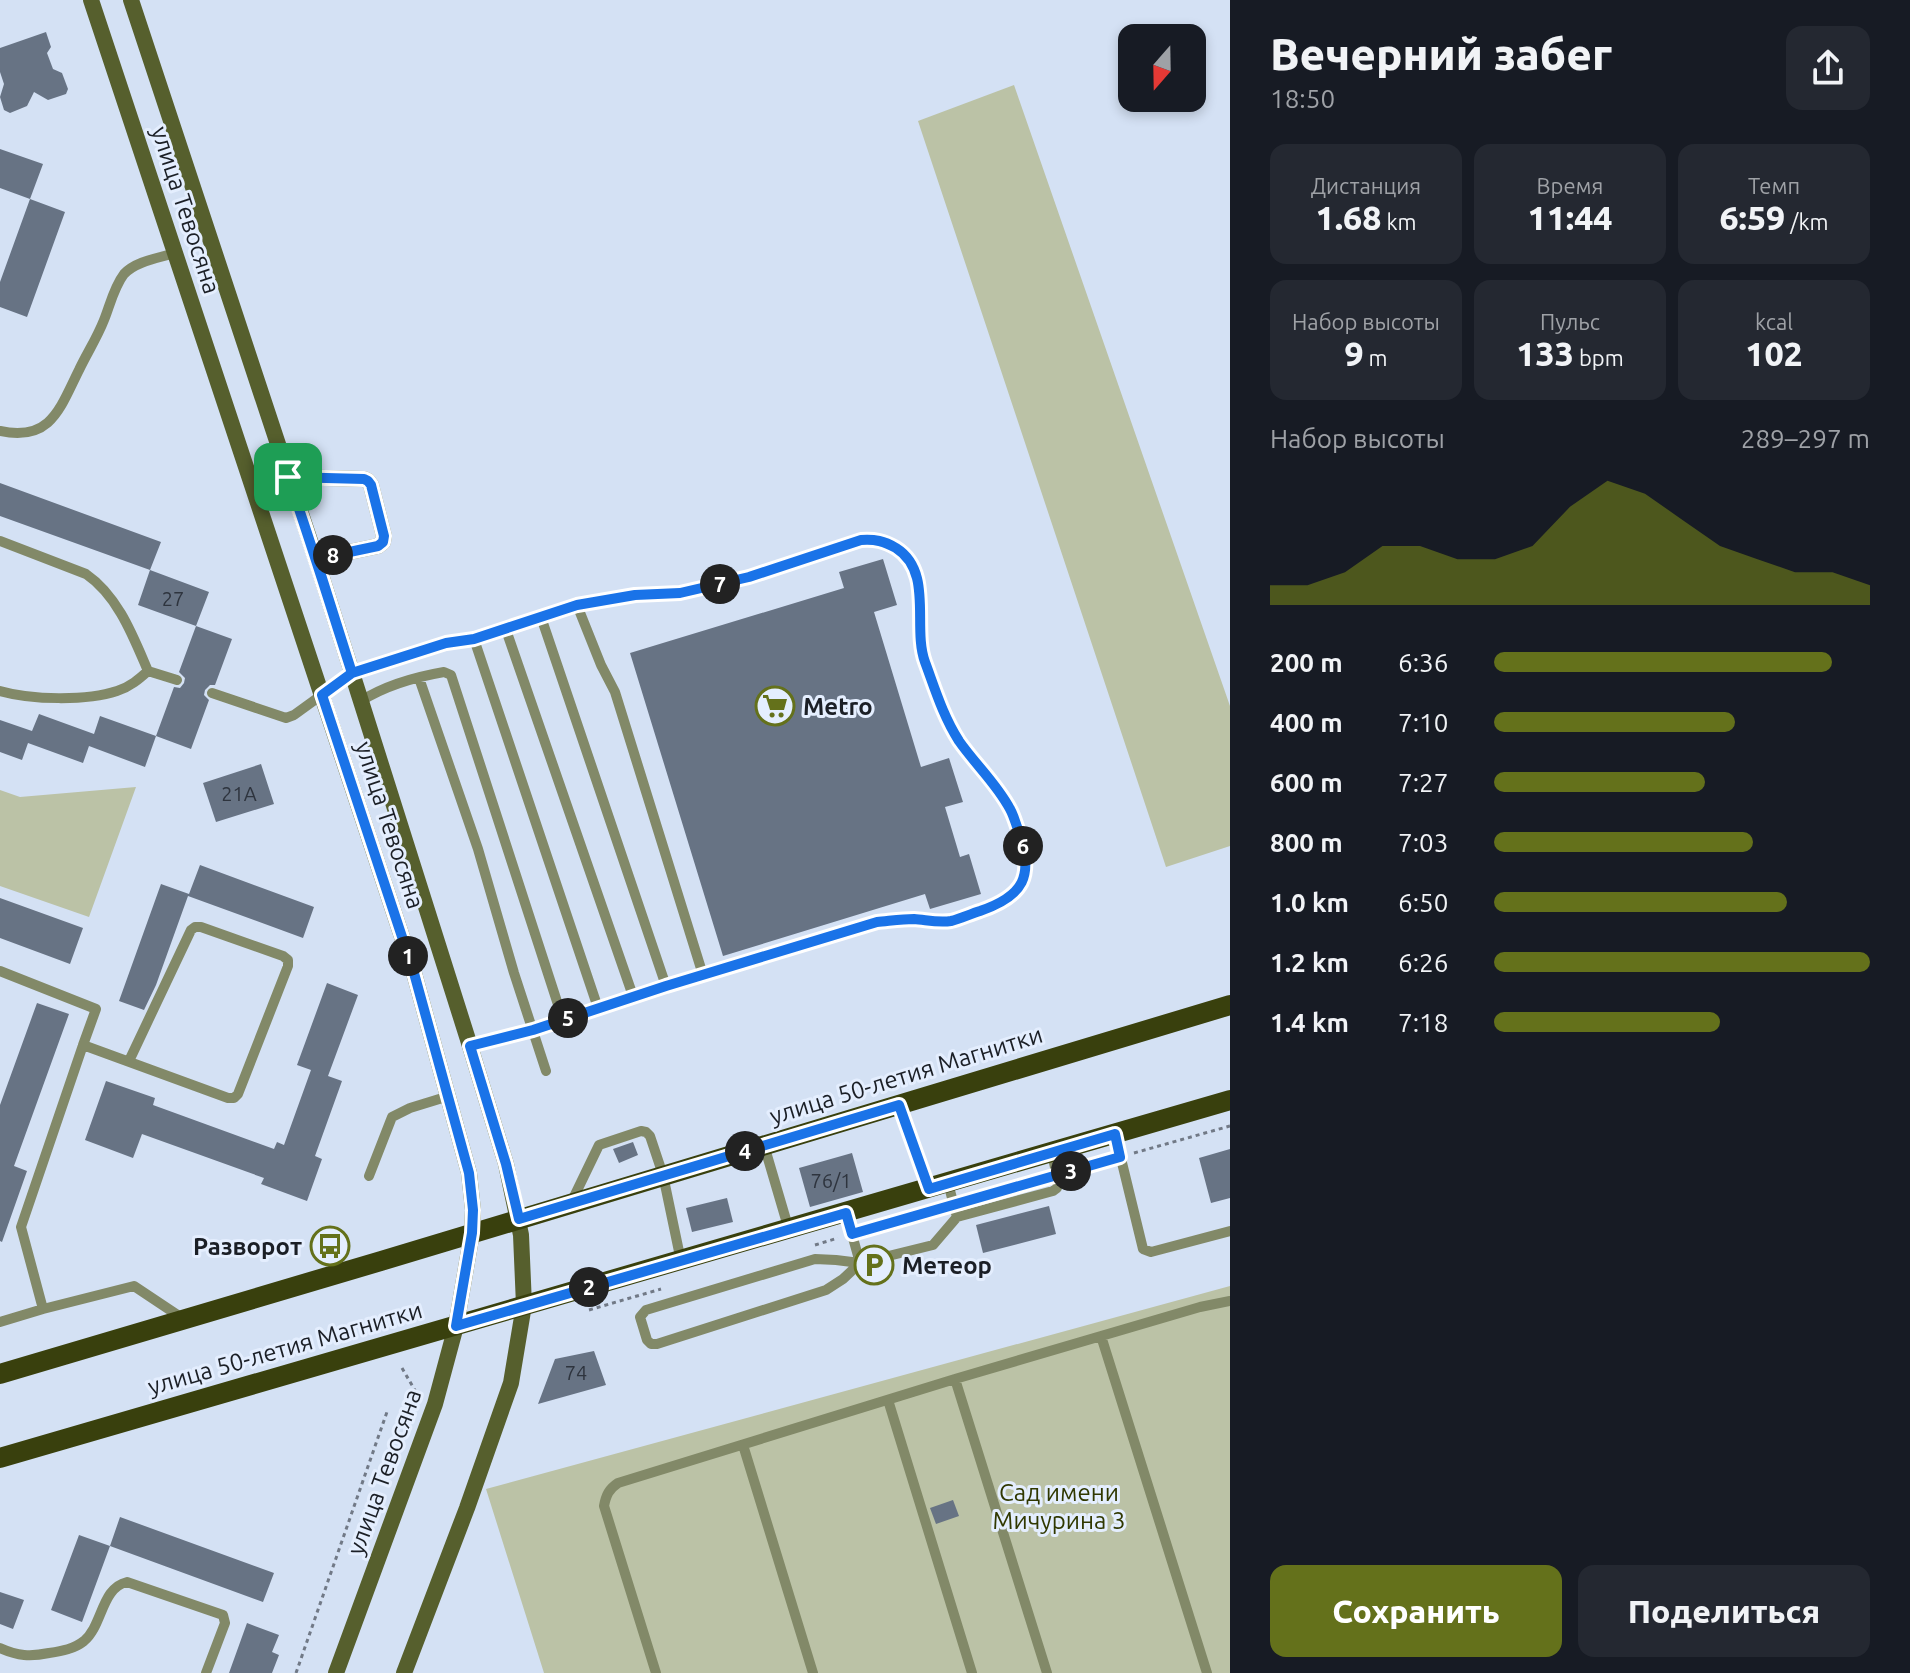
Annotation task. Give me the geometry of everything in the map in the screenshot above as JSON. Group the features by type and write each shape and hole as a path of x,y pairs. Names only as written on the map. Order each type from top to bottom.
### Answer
{"main road":[{"name":"улица 50-летия Магнитки","path":"0,1374 1230,1005"},
{"name":"улица 50-летия Магнитки","path":"0,1458 1230,1100"}],"street":[{"name":"улица Тевосяна","path":"91,0 414,973 469,1173 472,1233 456,1326 435,1404 336,1673"},
{"name":"улица Тевосяна","path":"131,0 316,559 470,1046 506,1164 519,1219 524,1305 511,1383 404,1673"},
{"path":"288,477 364,479 371,485 383,542 378,546 316,559"}],"lane":[{"path":"0,431 23,435 44,426 59,413 98,336 118,283 125,273 134,266 175,253"},
{"path":"212,693 286,718 352,673 446,643 474,639 577,605 635,595 680,593 749,577 861,540 887,542 901,551 913,565 918,585 922,653 944,714 1011,810 1022,843 1027,863 1024,879 1009,898 953,920 877,922 633,996 533,1030 470,1046"},
{"path":"0,541 86,574 98,582 123,618 148,671 177,680"},
{"path":"577,605 615,692 703,975"},
{"path":"541,617 666,986"},
{"path":"505,627 633,996"},
{"path":"474,639 598,1008"},
{"path":"0,691 22,697 45,698 96,695 118,691 135,683 148,671"},
{"path":"361,701 377,691 440,672 448,673 453,680 563,1020"},
{"path":"419,678 478,849 546,1071"},
{"path":"83,1045 234,1098 272,1009 288,960 195,927 129,1061"},
{"path":"0,971 96,1009 21,1227 43,1309"},
{"path":"369,1176 392,1117 449,1096"},
{"path":"899,1105 938,1186 954,1205 957,1217"},
{"path":"571,1203 599,1145 644,1131 649,1133 663,1175 681,1261"},
{"path":"1115,1134 1145,1251 1230,1231"},
{"path":"764,1145 789,1230"},
{"path":"860,1263 826,1290 657,1344 649,1342 641,1320 641,1314 646,1310 815,1259 860,1263 933,1245 957,1217 1053,1191 1058,1185 1052,1153"},
{"path":"846,1213 860,1263"},
{"path":"0,1322 134,1286 184,1319"},
{"path":"656,1673 604,1506 606,1495 618,1483 955,1379 1200,1307 1230,1301"},
{"path":"1101,1336 1207,1673"},
{"path":"955,1379 1047,1673"},
{"path":"888,1400 972,1673"},
{"path":"743,1445 813,1673"},
{"path":"0,1648 33,1656 70,1649 82,1643 91,1634 114,1587 127,1582 223,1615 225,1623 206,1673"}],"path":[{"path":"1057,1175 1230,1126"},
{"path":"808,1247 954,1205"},
{"path":"589,1310 662,1289"},
{"path":"402,1368 422,1402"},
{"path":"296,1673 388,1409"}],"green space":[{"path":"1014,85 1230,706 1230,846 1166,867 918,121"},
{"path":"136,787 89,917 0,886 0,790 20,797"},
{"name":"Сад имени Мичурина 3","path":"1230,1286 1230,1673 544,1673 486,1489"}],"building":[{"path":"46,32 51,47 47,53 53,69 62,73 68,89 66,94 48,100 34,92 27,106 10,113 4,110 0,97 4,84 0,72 0,48"},
{"path":"0,149 43,164 30,199 0,188"},
{"path":"30,199 65,212 27,317 0,307 0,282"},
{"path":"0,483 161,542 150,570 0,516"},
{"name":"Metro","path":"883,559 897,605 874,612 921,767 949,758 963,802 945,807 960,857 969,854 981,894 930,909 925,894 723,956 630,653 844,588 839,572"},
{"path":"150,570 209,592 196,626 138,605"},
{"path":"196,626 232,639 215,685 205,690 204,695 209,700 191,749 156,736 174,687 180,688 184,683 185,678 179,672"},
{"path":"39,714 94,734 100,716 156,736 145,767 89,746 83,763 28,743 22,760 0,752 0,720 32,731"},
{"path":"261,764 274,804 216,822 203,783"},
{"path":"200,865 314,907 303,938 188,896 144,1010 119,1001 161,884 189,894"},
{"path":"0,898 83,928 70,964 0,938"},
{"path":"327,983 358,995 328,1076 342,1081 315,1156 322,1159 307,1201 261,1184 264,1178 142,1134 133,1158 85,1140 106,1081 155,1098 153,1105 274,1149 277,1142 284,1145 311,1070 297,1065"},
{"path":"37,1003 69,1014 14,1166 27,1171 2,1242 0,1105"},
{"path":"633,1142 638,1155 619,1163 613,1149"},
{"path":"1230,1149 1230,1198 1211,1203 1199,1158"},
{"path":"852,1153 863,1192 810,1207 799,1168"},
{"path":"727,1198 733,1222 692,1232 686,1208"},
{"path":"1049,1206 1056,1234 983,1253 976,1225"},
{"path":"594,1351 606,1385 538,1404 555,1359"},
{"path":"953,1500 959,1516 936,1524 930,1508"},
{"path":"120,1517 274,1573 263,1602 110,1546"},
{"path":"79,1535 110,1546 82,1622 51,1610"},
{"path":"0,1592 24,1600 13,1629 0,1624"},
{"path":"247,1623 279,1635 272,1652 279,1655 272,1673 229,1673"}],"place":[{"name":"Metro","path":"775,706"},
{"name":"Разворот","path":"330,1246"},
{"name":"Метеор","path":"874,1265"}],"route":[{"path":"288,477 352,673 322,695 414,973 469,1173 472,1233 456,1326 846,1213 852,1234 1120,1157 1115,1134 929,1189 899,1105 519,1219 506,1164 470,1046 533,1030 877,922 953,920 992,907 1009,898 1024,879 1027,863 1022,843 1011,810 944,714 922,653 918,585 913,565 901,551 887,542 861,540 749,577 680,593 635,595 577,605 474,639 446,643 352,673 316,559 378,546 383,542 371,485 364,479 288,477"}]}
